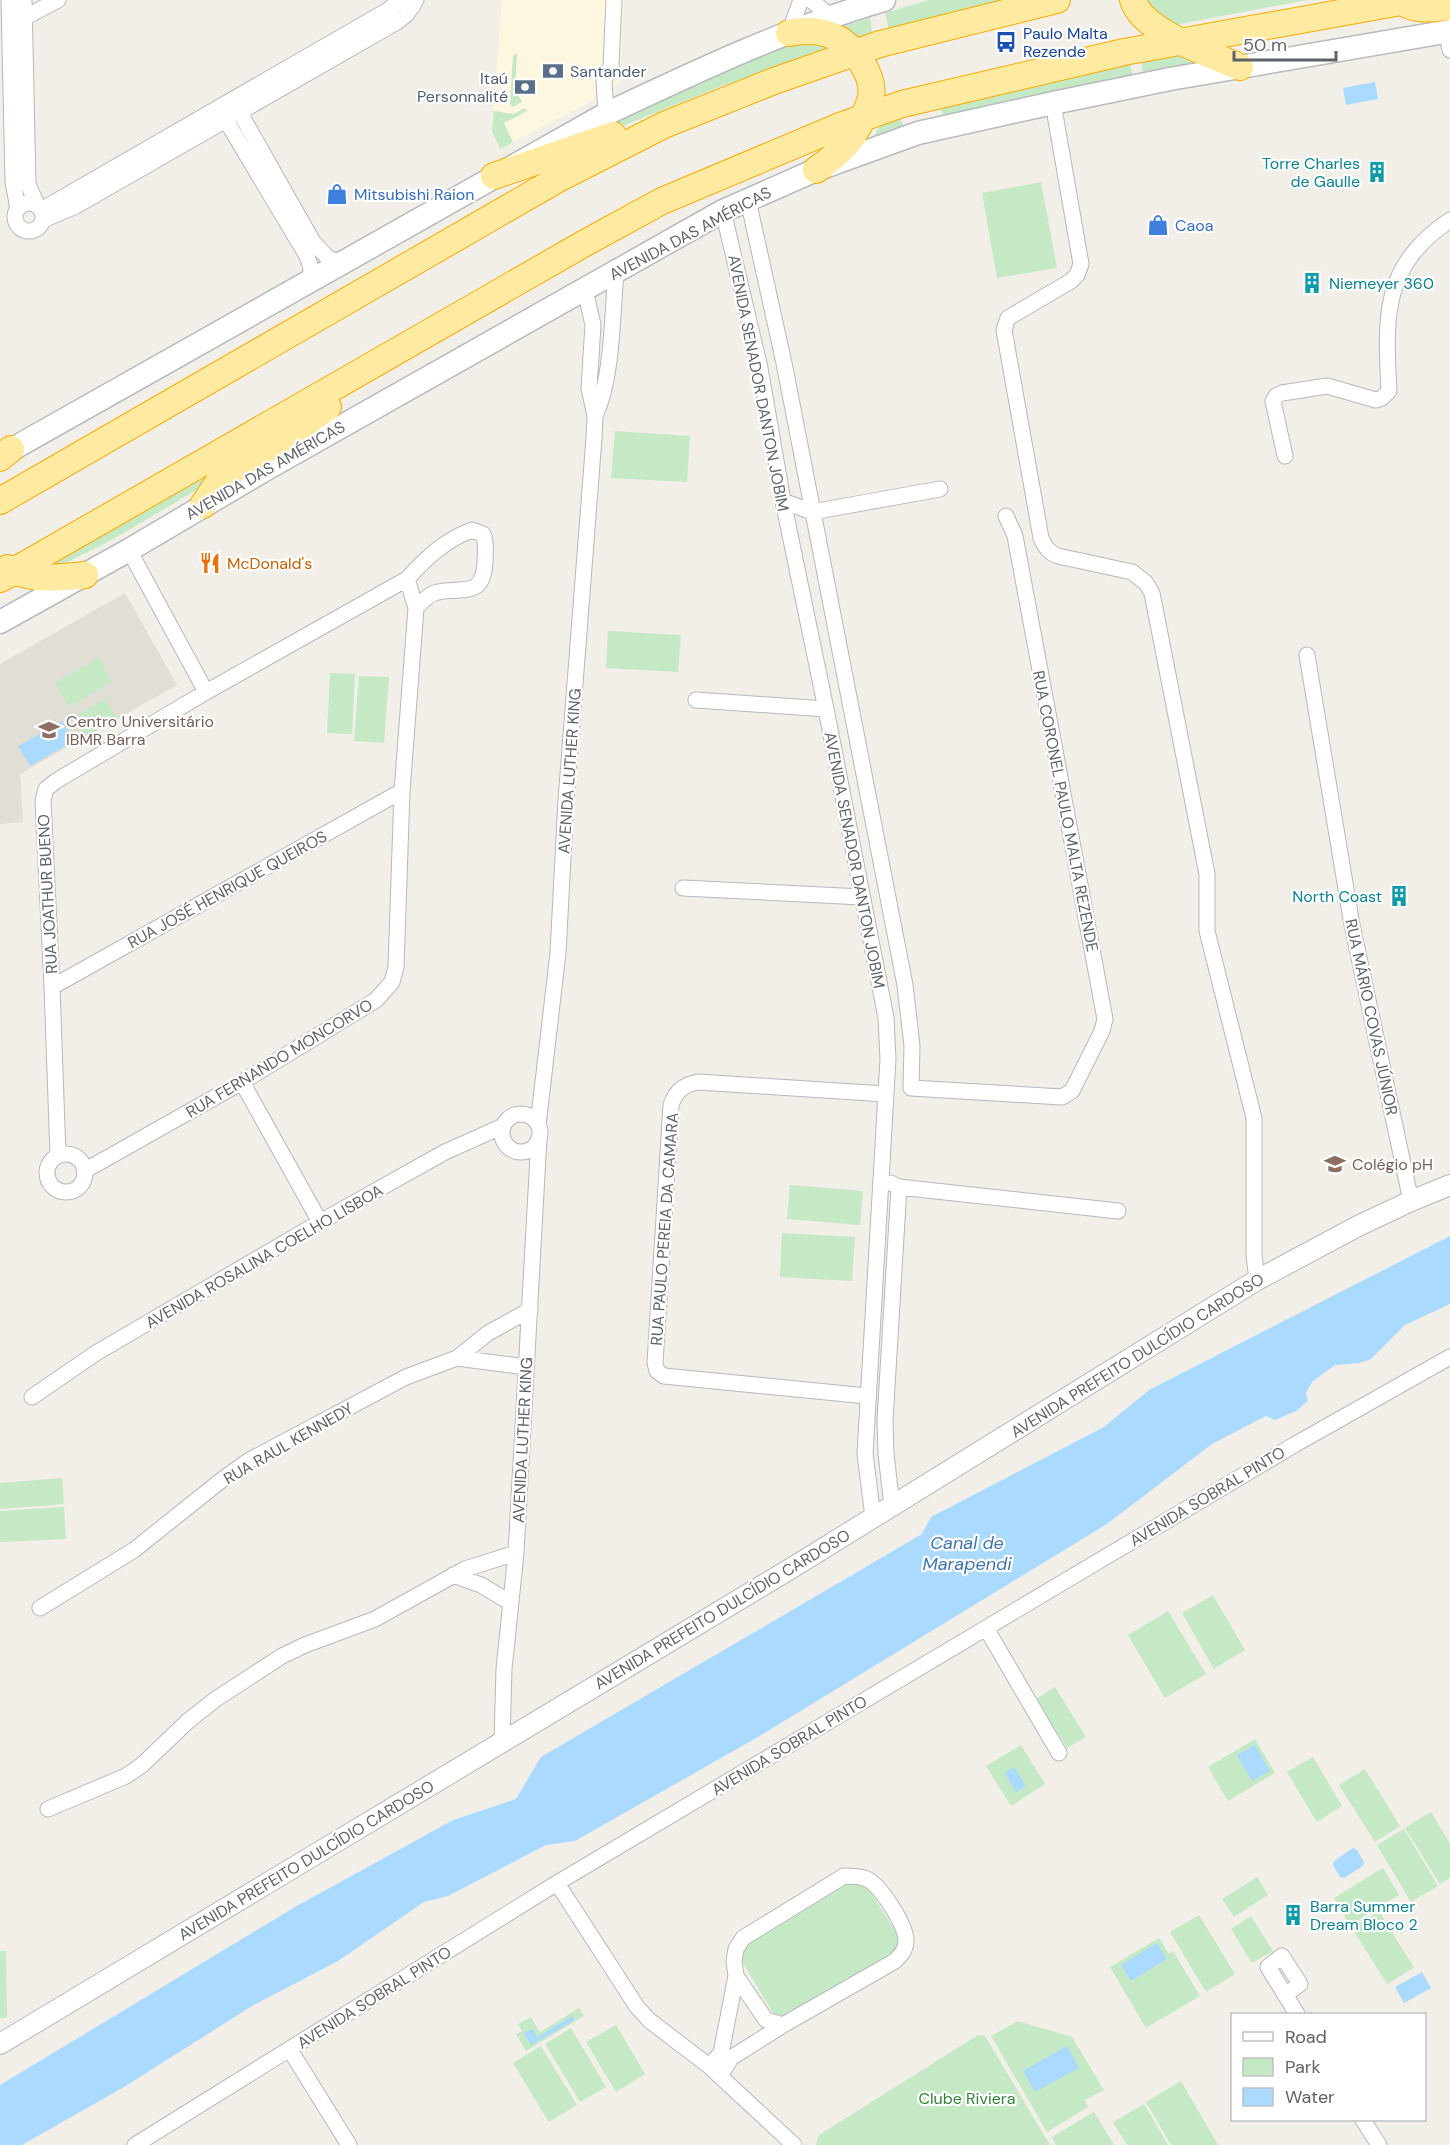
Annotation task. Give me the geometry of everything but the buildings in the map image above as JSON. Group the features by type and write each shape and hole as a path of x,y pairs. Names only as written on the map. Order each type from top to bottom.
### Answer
{"highway":[{"path":"0,501 614,149 664,125 774,81 888,42 1057,0"},
{"path":"1133,0 1145,19 1181,41 1240,67"},
{"path":"1407,1 1415,9 1450,7"},
{"name":"AVENIDA DAS AMÉRICAS","path":"5,571 662,201 864,116 1005,78 1124,52 1407,1"},
{"path":"789,33 807,30 835,37 854,53 871,79 871,100 847,146 816,170"},
{"path":"494,176 587,145 711,94 734,87 774,81"},
{"path":"203,505 226,475 364,385 384,366 393,353"},
{"path":"5,571 57,579 85,575"}],"main road":[{"path":"4,454 606,114 693,73 789,33 884,0"},
{"name":"AVENIDA DAS AMÉRICAS","path":"0,622 723,211 816,170 918,133 1053,103 1240,67 1449,38"}],"street":[{"path":"9,0 13,182 18,209 15,219 21,228 31,231 36,229 40,212 28,184 24,0"},
{"path":"9,24 58,0"},
{"path":"606,114 604,81 611,66 614,0"},
{"path":"789,33 801,0"},
{"path":"811,0 831,17"},
{"path":"18,209 27,203 40,212 76,206 138,162 323,56 388,10 410,2"},
{"path":"1053,103 1081,264 1077,275 1071,281 1008,318 1004,330 1041,538 1045,547 1052,554 1132,572 1146,583 1154,600 1207,874 1207,931 1254,1118 1254,1256 1257,1280"},
{"path":"229,109 313,242 328,258 341,263"},
{"path":"229,109 307,256 311,268 310,281"},
{"name":"AVENIDA SENADOR DANTON JOBIM","path":"748,200 759,244 905,984 912,1046 911,1088"},
{"name":"AVENIDA SENADOR DANTON JOBIM","path":"723,211 764,389 783,501 826,709 887,1035 865,1459 873,1517"},
{"path":"1285,456 1273,401 1276,396 1327,386 1376,400 1389,391 1387,320 1393,291 1402,266 1430,233 1450,220"},
{"path":"733,251 745,243 759,244"},
{"name":"AVENIDA LUTHER KING","path":"595,416 606,378 616,272"},
{"name":"AVENIDA LUTHER KING","path":"502,1743 504,1669 516,1553 538,1131 558,953 566,800 595,416 589,388 593,325 585,290"},
{"path":"764,389 787,386"},
{"path":"783,501 812,512 940,489"},
{"name":"RUA CORONEL PAULO MALTA REZENDE","path":"911,1088 1062,1097 1072,1091 1102,1031 1105,1019 1015,536 1006,516"},
{"path":"407,579 440,546 472,530 483,534 486,546 484,575 478,585 465,590 431,594 416,608"},
{"path":"129,550 206,692"},
{"name":"RUA JOATHUR BUENO","path":"61,1191 51,1184 47,1174 50,1163 58,1155 42,801 49,785 206,692 407,579"},
{"name":"RUA FERNANDO MONCORVO","path":"61,1191 78,1187 82,1182 84,1171 242,1082 376,1000 392,982 396,967 402,791 416,608 407,579"},
{"name":"RUA MÁRIO COVAS JÚNIOR","path":"1307,655 1352,925 1411,1201"},
{"path":"696,700 826,709"},
{"name":"RUA JOSÉ HENRIQUE QUEIROS","path":"52,987 402,791"},
{"path":"846,816 872,812"},
{"path":"683,888 862,897"},
{"path":"880,989 905,984"},
{"path":"242,1082 320,1222"},
{"name":"RUA PAULO PEREIA DA CAMARA","path":"867,1396 664,1376 657,1371 655,1363 671,1105 675,1095 682,1087 698,1082 885,1094"},
{"path":"523,1114 530,1116 538,1131 532,1148 527,1151 515,1150 505,1144 502,1132 503,1126 511,1117 523,1114"},
{"name":"AVENIDA ROSALINA COELHO LISBOA","path":"32,1397 96,1353 320,1222 446,1152 503,1126"},
{"path":"58,1155 75,1156 83,1165 84,1171"},
{"path":"880,1178 899,1187 1118,1211"},
{"name":"AVENIDA PREFEITO DULCÍDIO CARDOSO","path":"0,2044 892,1506 1257,1280 1358,1226 1450,1185"},
{"path":"892,1506 885,1420 899,1187"},
{"name":"RUA RAUL KENNEDY","path":"40,1608 134,1550 248,1461 406,1377 457,1358 488,1333 530,1311"},
{"name":"AVENIDA SOBRAL PINTO","path":"135,2145 557,1883 1294,1444 1450,1357"},
{"name":"RUA RAUL KENNEDY","path":"457,1358 526,1368"},
{"path":"48,1809 126,1776 142,1766 188,1721 216,1699 282,1656 375,1619 453,1575 486,1561 516,1553"},
{"path":"453,1575 481,1586 511,1603"},
{"path":"986,1628 1059,1753"},
{"path":"844,1876 867,1879 877,1887 903,1927 906,1942 903,1952 895,1962 783,2025 731,2058 715,2071 721,2053 736,1976 736,1949 743,1938 844,1876"},
{"path":"557,1883 637,2007 650,2021 715,2071 794,2145"},
{"path":"736,1976 766,2020 783,2025"},
{"path":"1285,1995 1296,2013"},
{"path":"290,2050 349,2145"},
{"path":"1364,2121 1379,2145"}],"shaded area":[{"path":"502,0 624,0 620,84 500,149 492,131"},
{"name":"Centro Universitário IBMR Barra","path":"125,593 177,685 20,774 23,822 0,824 0,664"}],"green space":[{"path":"929,0 1015,0 889,30 885,13"},
{"path":"1146,0 1307,0 1174,25 1157,15"},
{"path":"870,18 873,38 862,41 845,33 844,26"},
{"path":"806,38 835,48 781,68 724,85 598,136 596,130 705,80"},
{"path":"517,53 515,90 522,102 513,107 510,104 513,56"},
{"path":"1185,54 1206,63 1143,74 1141,62"},
{"path":"1130,64 1133,76 944,118 940,107 1017,87"},
{"path":"525,108 527,111 504,123 513,142 500,149 492,131 494,111 513,114"},
{"path":"900,119 904,126 881,140 874,137 879,126"},
{"path":"1041,182 1057,268 997,278 982,193"},
{"path":"313,411 225,473 110,541 51,570 50,563"},
{"path":"615,431 690,436 687,482 611,478"},
{"path":"608,631 681,635 678,672 606,668"},
{"path":"99,657 112,682 69,707 55,683"},
{"path":"330,673 355,674 352,734 327,733"},
{"path":"359,676 389,677 384,743 354,741"},
{"path":"105,699 117,717 85,736 74,717"},
{"path":"790,1185 863,1191 860,1225 787,1219"},
{"path":"782,1233 855,1237 852,1281 780,1277"},
{"path":"62,1478 64,1504 0,1509 0,1483"},
{"path":"64,1507 66,1539 0,1542 0,1511"},
{"path":"1213,1595 1245,1650 1214,1669 1182,1613"},
{"path":"1168,1611 1206,1674 1165,1698 1128,1635"},
{"path":"1055,1687 1086,1737 1067,1748 1036,1699"},
{"path":"1255,1739 1275,1773 1228,1801 1208,1767"},
{"path":"1021,1745 1045,1784 1011,1806 986,1766"},
{"path":"1313,1757 1342,1806 1317,1822 1287,1772"},
{"path":"1365,1769 1400,1826 1375,1842 1339,1785"},
{"path":"1431,1812 1450,1844 1450,1878 1440,1884 1405,1828"},
{"path":"1404,1829 1438,1886 1411,1902 1377,1845"},
{"path":"1383,1868 1399,1895 1350,1925 1334,1898"},
{"path":"1257,1877 1268,1895 1234,1917 1222,1899"},
{"path":"848,1882 867,1886 901,1940 894,1952 786,2016 773,2013 740,1958 748,1943"},
{"path":"1379,1911 1414,1968 1387,1984 1352,1928"},
{"path":"1199,1915 1235,1974 1206,1992 1170,1932"},
{"path":"1251,1916 1273,1951 1252,1963 1231,1929"},
{"path":"1159,1938 1169,1954 1173,1951 1200,1996 1146,2028 1110,1967"},
{"path":"0,1951 6,1951 7,2018 0,2018"},
{"path":"579,2008 584,2016 526,2051 516,2034 522,2031 518,2024 531,2017 540,2032"},
{"path":"1018,2021 1072,2037 1104,2090 1085,2100 1088,2107 1047,2132 991,2036"},
{"path":"616,2025 645,2074 616,2092 586,2042"},
{"path":"571,2028 606,2087 580,2102 545,2044"},
{"name":"Clube Riviera","path":"978,2035 985,2036 1050,2145 816,2145 819,2135"},
{"path":"541,2046 577,2105 549,2122 513,2063"},
{"path":"1181,2081 1218,2145 1171,2145 1146,2102"},
{"path":"1144,2104 1168,2145 1127,2145 1113,2122"},
{"path":"1094,2112 1114,2145 1056,2145 1052,2137"}],"water":[{"path":"1375,82 1378,99 1346,105 1343,88"},
{"path":"62,721 74,741 30,766 18,746"},
{"name":"Canal de Marapendi","path":"1450,1236 1450,1304 1405,1325 1371,1359 1360,1363 1335,1365 1312,1382 1306,1393 1308,1401 1296,1411 1275,1420 1266,1416 1212,1444 1107,1524 758,1737 575,1841 546,1845 448,1896 424,1902 338,1961 252,2006 124,2087 22,2145 0,2145 0,2085 295,1907 453,1820 516,1799 541,1757 922,1534 931,1517 1104,1427 1149,1390"},
{"path":"1255,1745 1270,1771 1252,1781 1237,1755"},
{"path":"1014,1767 1026,1786 1016,1792 1005,1773"},
{"path":"1353,1848 1357,1850 1364,1862 1363,1866 1344,1878 1340,1877 1333,1865 1334,1861"},
{"path":"1157,1943 1167,1959 1131,1981 1121,1965"},
{"path":"1422,1972 1431,1988 1404,2003 1395,1987"},
{"path":"572,2016 575,2020 531,2045 524,2033 532,2029 537,2037"},
{"path":"1067,2046 1079,2068 1035,2092 1023,2071"}],"place":[{"name":"Paulo Malta Rezende","path":"1006,42"},
{"name":"Santander","path":"553,71"},
{"name":"Itaú Personnalité","path":"525,87"},
{"name":"Torre Charles de Gaulle","path":"1377,172"},
{"name":"Mitsubishi Raion","path":"337,194"},
{"name":"Caoa","path":"1158,225"},
{"name":"Niemeyer 360","path":"1312,283"},
{"name":"McDonald's","path":"210,563"},
{"name":"Centro Universitário IBMR Barra","path":"49,730"},
{"name":"North Coast","path":"1399,896"},
{"name":"Colégio pH","path":"1335,1164"},
{"name":"Barra Summer Dream Bloco 2","path":"1293,1915"}]}
